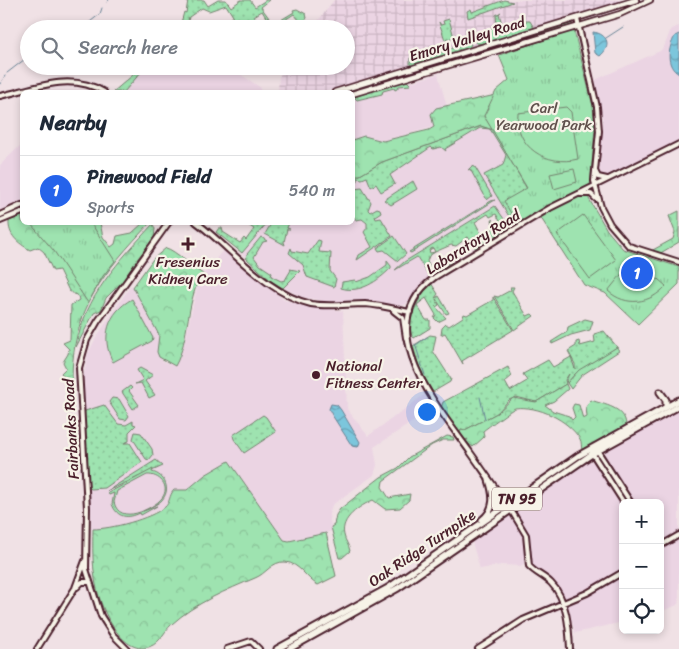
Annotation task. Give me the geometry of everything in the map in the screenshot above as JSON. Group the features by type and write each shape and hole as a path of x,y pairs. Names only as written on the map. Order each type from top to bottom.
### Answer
{"highway":[{"path":"660,392 666,400 666,407"},
{"name":"Oak Ridge Turnpike","path":"289,649 425,567 593,450 679,401"},
{"name":"Oak Ridge Turnpike","path":"593,450 679,406"},
{"path":"469,535 492,509 493,493 489,480"},
{"name":"Oak Ridge Turnpike","path":"277,649 361,606"}],"main road":[{"name":"Emory Valley Road","path":"342,90 636,0"},
{"name":"Emory Valley Road","path":"355,93 630,10 650,0"},
{"path":"409,70 411,77"},
{"path":"0,214 20,206"},
{"path":"0,222 20,213"}],"street":[{"path":"577,19 597,107 599,131 594,186 598,201 610,224 629,246 679,262"},
{"path":"25,90 59,82 73,81 85,83 100,90"},
{"path":"0,96 20,91"},
{"name":"Laboratory Road","path":"563,603 555,588 529,566 526,535 510,507 423,386 410,354 408,342 410,312 419,292 435,277 550,208 679,144"},
{"path":"595,170 598,177 607,179"},
{"path":"578,194 591,194 598,201"},
{"name":"Fairbanks Road","path":"127,649 113,635 101,616 89,582 86,558 87,508 79,378 80,359 87,340 98,321 167,225"},
{"path":"200,225 225,244 258,275 290,297 321,305 375,305 410,312"},
{"path":"375,305 402,316 408,342"},
{"path":"593,450 628,499"},
{"path":"593,450 605,475 621,499"},
{"path":"605,475 610,472"},
{"path":"618,494 623,491"},
{"path":"663,544 679,535"},
{"path":"38,649 75,588 86,558"},
{"path":"478,649 524,620 599,587 619,574"},
{"path":"75,588 82,582 89,582"},
{"path":"563,603 568,621 570,649"},
{"path":"227,649 251,641 259,649"}],"shaded area":[{"path":"334,0 629,0 331,90 278,90 280,75 355,75 355,20 319,20"},
{"path":"679,26 679,141 608,176 600,177 597,171 603,121 595,80 660,51 664,47 671,29"},
{"path":"438,74 447,107 431,114 434,127 383,141 364,136 355,139 355,98"},
{"path":"133,75 242,75 261,88 260,90 115,90"},
{"path":"476,105 527,189 501,203 513,224 518,224 508,230 509,226 495,206 401,264 397,269 417,257 429,276 405,305 396,306 371,301 329,302 302,297 274,283 238,251 258,225 355,225 355,175 360,175 382,162 466,132"},
{"path":"20,146 20,202 0,210 0,165"},
{"path":"225,248 284,300 313,307 343,311 347,409 368,436 424,395 434,408 374,447 377,465 374,475 332,505 329,515 332,531 304,539 284,540 229,461 205,475 187,490 174,490 165,507 140,519 108,529 91,529 83,379 88,354 96,338 131,285 137,292 159,335 157,347 163,361 175,366 185,340 199,279"},
{"path":"679,410 679,602 677,605 664,610 664,499 619,499 619,623 575,633 565,598 553,581 534,567 530,560 525,561 522,566 501,565 480,569 472,542 506,517 510,517 517,512 518,508 587,460 595,462 603,457 606,450"}],"green space":[{"path":"188,0 204,0 208,6 218,0 226,0 231,7 241,0 250,0 255,7 266,0 270,0 261,7 271,20 268,20 262,11 254,16 257,20 227,20 233,16 226,5 209,11 202,8 189,17 188,20 182,20 184,12 186,13"},
{"path":"504,0 513,2 468,18 467,11 471,9 472,12"},
{"path":"297,9 306,14 307,18 305,20 299,20 294,14 285,20 281,20"},
{"path":"501,12 499,14 504,30 507,31 525,25 523,21 530,21 534,28 545,25 483,44 476,43 475,39 479,35 489,35 490,28 497,27 496,15"},
{"path":"449,19 454,37 445,40 439,22 441,25 444,24 443,21"},
{"path":"572,23 572,26 481,53 524,37"},
{"name":"Carl Yearwood Park","path":"574,31 593,106 595,128 589,199 607,230 623,249 679,267 679,284 638,324 605,293 584,285 539,215 518,226 504,201 527,188 484,116 496,91 509,80 499,55"},
{"path":"468,41 471,44 469,48 460,51 459,49 459,51 411,66 410,64 410,58 422,54 424,57 435,53 436,50 438,53"},
{"path":"133,75 139,75 126,90 115,90"},
{"path":"406,80 411,85 399,86 395,90 394,88 383,91 382,94 357,100 355,97"},
{"path":"496,95 484,116 493,130 481,126 382,162 360,175 355,175 355,139 364,136 383,141 429,130 434,127 431,114 436,108"},
{"path":"566,107 571,112 578,159 555,160 535,152 521,136 518,125 518,113"},
{"path":"481,126 490,129 480,128 445,149 446,151 441,147 433,149 431,147 390,175 395,184 381,192 376,184 371,187 367,177 357,178 355,184 355,175 360,175 382,162"},
{"path":"490,129 493,130 527,189 518,224 513,223 484,175 503,165 506,155"},
{"path":"472,166 475,167 492,196 487,200 470,169 468,170"},
{"path":"574,169 577,182 554,189 550,174"},
{"path":"413,181 417,189 391,205 384,200"},
{"path":"362,188 371,202 368,210 370,212 377,208 380,209 381,212 375,216 376,219 381,218 392,236 357,260 359,255 372,247 364,232 367,228 367,223 362,219 356,220 355,218 355,189"},
{"path":"495,200 411,253 409,252 491,201"},
{"path":"495,206 509,226 509,228 495,237 491,230 494,228 496,231 505,225 502,221 493,225 492,219 495,224 500,221 496,214 490,217 488,214 475,222 483,237 479,234 473,238 476,243 490,234 493,238 475,248 468,237 456,246 451,245 429,256 427,261 432,273 452,262 429,276 417,257 395,270 404,262","holes":["433,248 435,252 430,253 429,250"]},
{"path":"679,211 679,242 659,254 651,251 673,239 675,232 669,216"},
{"path":"583,215 616,260 590,279 557,234"},
{"path":"20,217 20,225 100,225 103,237 111,247 115,244 117,236 132,233 141,225 148,225 118,258 94,293 78,332 73,355 72,380 67,380 61,373 66,368 63,362 69,349 63,343 70,340 71,305 79,300 78,296 69,291 59,270 53,271 44,252 38,247 30,250 18,241 10,230 9,221"},
{"path":"32,225 92,225 115,261 103,276 88,303 54,251"},
{"path":"153,225 154,238 138,258 126,278 106,298 101,310 94,313 76,347 80,329 95,295 128,252"},
{"path":"248,225 265,225 242,253 216,232 219,228 222,228 223,232 240,243 244,238 246,240 254,229"},
{"path":"270,225 288,225 287,228 290,229 287,229 285,245 265,234"},
{"path":"394,236 406,254 398,261 384,250 379,251 377,248"},
{"path":"261,237 267,241 263,242 254,257 260,265 272,273 271,276 281,281 285,280 290,269 300,271 283,288 271,281 246,258 247,254"},
{"path":"318,240 321,241 319,252 331,253 330,271 336,279 334,287 307,277 303,265 289,253 291,248 292,251 308,254"},
{"path":"166,248 203,274 194,294 183,344 175,366 159,357 157,352 159,335 133,287 153,259"},
{"path":"633,260 636,260 666,286 653,297 638,301 622,300 608,291"},
{"path":"387,261 391,268 374,282 362,288 341,288 342,282 355,280 356,282 370,277 387,265"},
{"path":"431,283 438,294 435,298 439,296 449,313 446,314 436,299 439,305 436,307 446,318 438,322 434,318 436,315 426,298 417,305 426,320 430,320 430,328 414,338 411,333 411,318 422,294"},
{"path":"510,287 514,287 512,291 527,316 532,314 534,316 514,330 494,296 498,297 511,290"},
{"path":"493,297 513,330 462,361 463,364 445,333 441,335 442,328 446,324 449,326 463,317 464,314 467,315 493,300"},
{"path":"132,299 153,338 152,341 113,362 107,344 109,326 117,311"},
{"path":"585,319 593,321 590,330 571,335 552,344 551,342 567,332 568,327"},
{"path":"604,331 617,347 575,374 567,383 566,380 569,374 565,380 566,384 536,402 516,397 509,400 497,413 465,430 461,429 460,433 441,408 443,402 508,367 512,376 505,382 510,391 527,381 523,374 548,360 553,367 571,357 575,369 575,364 568,351 576,346 576,342 579,341 580,346 595,342 594,334"},
{"path":"430,335 436,336 433,351 451,379 450,382 433,392 420,370 413,346"},
{"path":"617,347 619,351 582,375 571,389 567,383 579,370"},
{"path":"140,368 153,375 145,381 155,395 149,398 141,383 135,384 143,380 137,370"},
{"path":"566,384 568,389 554,401 545,405 553,411 569,416 572,420 575,417 572,408 574,404 579,405 583,419 587,417 586,407 591,400 618,410 625,419 626,425 582,450 580,439 568,426 552,415 533,409 513,409 483,431 484,437 473,447 466,442 468,439 465,440 460,433 461,429 465,430 497,413 513,398 536,402"},
{"path":"130,386 132,388 129,391 139,405 133,409 122,392"},
{"path":"112,398 119,399 129,416 126,420 120,419 109,402"},
{"path":"104,405 118,424 126,425 133,421 133,424 136,425 129,432 129,441 124,443 130,443 142,462 105,488 91,489 87,486 83,416 85,411"},
{"path":"263,415 276,432 244,453 233,435"},
{"path":"135,432 141,433 152,449 153,455 149,460 146,459 133,439"},
{"path":"447,436 453,437 454,440 443,440 432,445 383,481 382,487 389,498 410,494 409,500 400,508 385,509 373,500 352,513 345,523 344,529 350,551 342,558 339,558 331,527 334,525 336,515 340,509 381,477 398,468 409,457"},
{"path":"156,460 163,466 107,491"},
{"path":"229,461 284,540 289,541 326,533 336,576 318,585 295,565 280,562 259,576 212,598 181,616 154,645 139,648 130,644 115,629 106,614 97,591 93,555 93,529 110,527 150,516 167,505 174,490 187,490 205,475"},
{"path":"153,469 152,472 160,476 166,484 164,497 152,506 162,498 165,489 162,482 156,476 147,475 117,491 114,502 117,509 122,513 137,513 157,506 141,515 140,513 131,516 120,515 112,504 114,493 109,495 108,493"}],"water":[{"path":"593,32 602,35 607,41 606,48 600,56 595,53"},
{"path":"679,34 679,74 671,66 669,51 675,36"},
{"path":"331,404 337,405 341,410 360,442 358,447 352,446 332,415 329,409"}],"waterway":[{"path":"92,20 100,14 102,8"},
{"path":"606,38 623,27"},
{"path":"7,73 20,63"},
{"path":"0,84 5,76"},
{"path":"416,345 427,337"},
{"path":"415,344 425,375"},
{"path":"480,397 485,419"}],"place":[{"name":"Fresenius Kidney Care","path":"188,244"},
{"name":"Pinewood Field","path":"637,273"},
{"name":"National Fitness Center","path":"316,375"}]}
